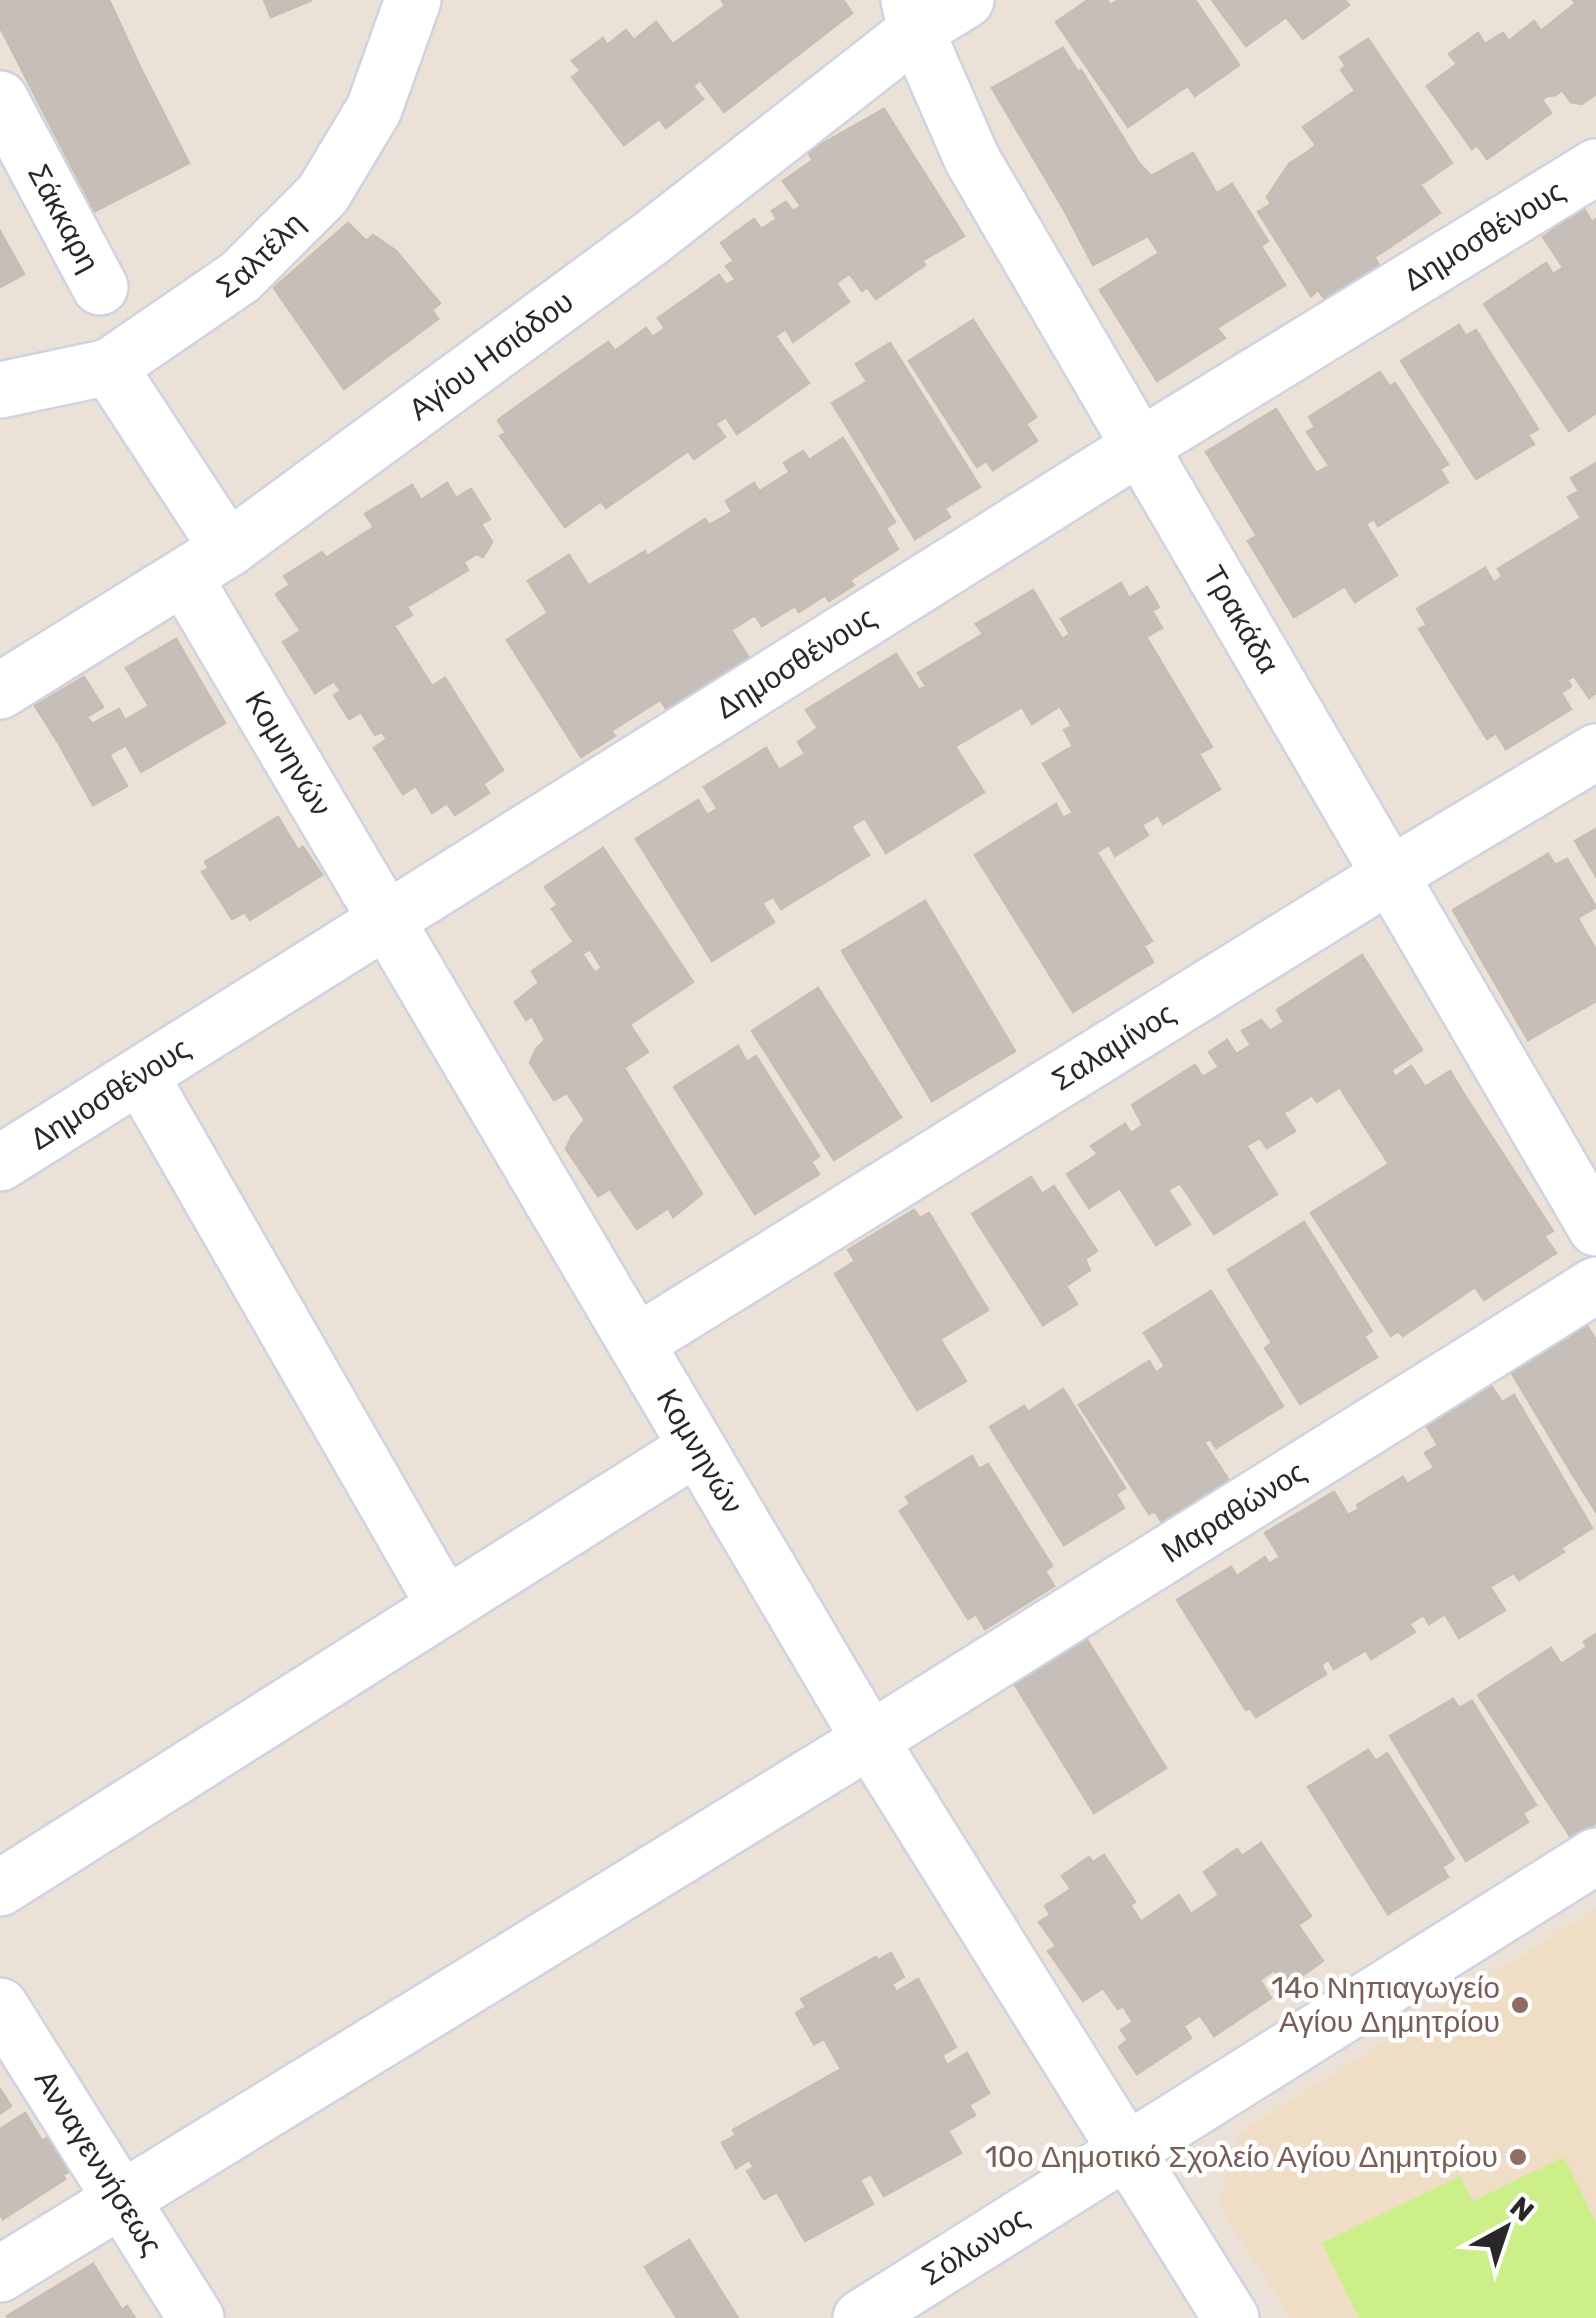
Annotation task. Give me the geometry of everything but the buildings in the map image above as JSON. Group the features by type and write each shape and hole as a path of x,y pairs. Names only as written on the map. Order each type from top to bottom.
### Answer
{"street":[{"name":"Σαλτέλη","path":"0,390 109,367 240,278 323,194 374,109 412,0"},
{"name":"Αγίου Ησιόδου","path":"0,691 206,563 654,236 913,16 966,0"},
{"name":"Τρακάδα","path":"913,16 972,159 1596,1228"},
{"name":"Σάκκαρη","path":"0,98 100,287"},
{"name":"Δημοσθένους","path":"0,1163 1142,446 1596,166"},
{"name":"Κομνηνών","path":"109,367 386,920 870,1740 1232,2318"},
{"name":"Σαλαμίνος","path":"636,1343 1390,875 1596,752"},
{"path":"140,1075 445,1606"},
{"name":"Μαραθώνος","path":"122,2200 870,1740 1596,1285"},
{"path":"0,1888 697,1447"},
{"name":"Σόλωνος","path":"860,2318 1596,1856"},
{"name":"Ανναγεννήσεως","path":"0,2006 196,2318"},
{"path":"0,2274 122,2200"}],"shaded area":[{"path":"1596,1909 1596,2318 1291,2318 1234,2230 1220,2201 1238,2134"}],"green space":[{"name":"10ο Δημοτικό Σχολείο Αγίου Δημητρίου","path":"1564,2157 1596,2223 1596,2318 1359,2318 1322,2243 1460,2176 1473,2201"}],"place":[{"name":"14ο Νηπιαγωγείο Αγίου Δημητρίου","path":"1520,2005"},
{"name":"10ο Δημοτικό Σχολείο Αγίου Δημητρίου","path":"1518,2157"}]}
